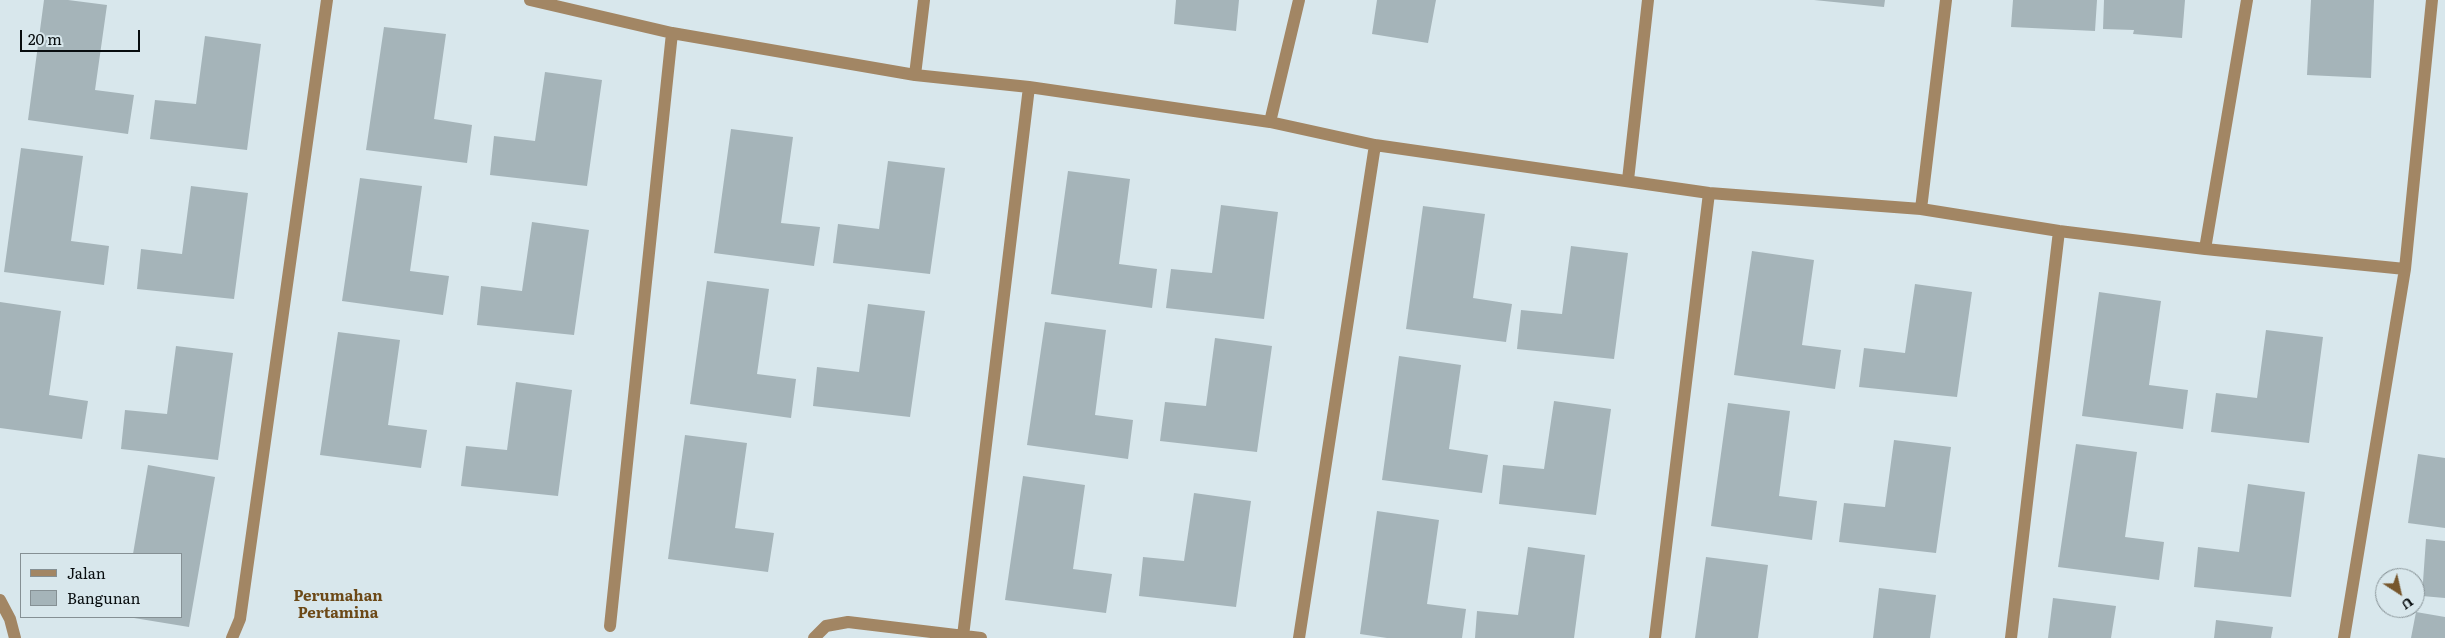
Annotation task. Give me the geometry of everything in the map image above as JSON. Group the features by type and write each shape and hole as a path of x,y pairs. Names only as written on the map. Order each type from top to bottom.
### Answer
{"street":[{"path":"232,638 240,620 327,0"},
{"path":"529,0 672,33 915,74 1029,87 1270,122 1376,145 1709,193 1921,210 2059,232 2405,269"},
{"path":"915,74 924,0"},
{"path":"1270,122 1300,0"},
{"path":"1628,180 1648,0"},
{"path":"1921,210 1946,0"},
{"path":"2205,249 2247,0"},
{"path":"2344,638 2405,269 2432,0"},
{"path":"610,626 672,33"},
{"path":"964,636 1029,87"},
{"path":"1299,638 1376,145"},
{"path":"1655,638 1709,193"},
{"path":"2011,638 2059,232"},
{"path":"0,600 10,619 15,638"},
{"path":"814,638 826,626 848,622 981,638"}],"building":[{"path":"44,0 68,0 107,5 95,90 134,95 128,134 28,120"},
{"path":"1176,0 1239,0 1236,31 1174,24"},
{"path":"1377,0 1436,0 1428,43 1372,34"},
{"path":"1814,0 1885,0 1884,7"},
{"path":"2013,0 2097,0 2095,31 2011,27"},
{"path":"2104,0 2185,0 2182,38 2133,34 2134,30 2103,29"},
{"path":"2311,0 2374,0 2371,78 2307,75"},
{"path":"384,27 446,34 434,119 472,125 467,163 366,150"},
{"path":"205,36 261,44 247,150 150,139 155,100 196,104"},
{"path":"545,72 602,80 587,186 490,175 494,136 535,141"},
{"path":"731,129 793,137 781,223 820,227 814,266 714,253"},
{"path":"21,148 83,156 71,241 109,246 104,285 4,272"},
{"path":"888,161 945,168 930,274 833,263 838,224 879,229"},
{"path":"1068,171 1130,179 1119,264 1157,269 1152,308 1051,294"},
{"path":"360,178 422,186 410,271 449,276 443,315 342,301"},
{"path":"191,186 248,193 234,299 137,289 141,249 182,254"},
{"path":"1221,205 1278,212 1264,319 1166,308 1171,269 1212,273"},
{"path":"1423,206 1485,214 1473,298 1512,304 1506,342 1406,329"},
{"path":"532,222 589,230 574,335 477,325 481,286 522,291"},
{"path":"1571,246 1628,253 1614,359 1517,349 1521,310 1562,314"},
{"path":"1752,251 1814,260 1802,345 1841,350 1835,389 1734,375"},
{"path":"707,281 769,289 757,374 796,379 791,418 690,404"},
{"path":"1915,284 1972,292 1957,397 1859,387 1864,348 1905,353"},
{"path":"2099,292 2161,301 2149,385 2188,390 2183,429 2082,416"},
{"path":"0,302 61,311 49,395 88,401 82,439 0,428"},
{"path":"868,304 925,311 910,417 813,406 817,367 859,372"},
{"path":"1045,322 1106,330 1095,415 1133,420 1128,459 1027,445"},
{"path":"2266,330 2323,337 2309,443 2211,432 2216,393 2257,398"},
{"path":"338,332 400,340 388,425 427,430 421,468 320,455"},
{"path":"1215,338 1272,346 1257,452 1160,441 1165,402 1206,406"},
{"path":"176,346 233,353 218,460 121,449 125,410 167,414"},
{"path":"1399,356 1461,365 1449,449 1488,455 1482,493 1382,480"},
{"path":"516,382 572,390 558,496 461,486 466,446 507,450"},
{"path":"1554,401 1611,409 1596,515 1499,504 1503,465 1544,469"},
{"path":"1728,403 1790,411 1779,496 1817,501 1812,540 1711,526"},
{"path":"685,435 747,443 735,528 774,533 768,572 668,559"},
{"path":"1894,440 1951,447 1936,553 1839,542 1844,503 1885,507"},
{"path":"2076,444 2137,452 2125,537 2164,542 2159,580 2058,567"},
{"path":"2418,454 2445,458 2445,528 2408,523"},
{"path":"148,465 215,477 189,627 134,618 182,618 182,553 133,553"},
{"path":"1023,476 1085,485 1073,569 1112,574 1106,613 1005,600"},
{"path":"2248,484 2305,492 2291,597 2194,587 2198,547 2239,552"},
{"path":"1194,493 1251,501 1236,607 1139,596 1143,557 1184,561"},
{"path":"1377,511 1439,520 1427,604 1466,609 1462,638 1387,638 1360,634"},
{"path":"2426,539 2445,541 2445,598 2425,596 2424,568"},
{"path":"1528,547 1585,555 1574,638 1475,638 1477,611 1518,615"},
{"path":"1706,557 1768,565 1758,638 1695,638"},
{"path":"1879,588 1936,595 1930,638 1873,638"},
{"path":"2053,598 2116,606 2111,638 2048,638"},
{"path":"2425,614 2445,617 2445,638 2411,638 2415,618 2425,618"},
{"path":"2216,620 2273,627 2271,638 2214,638"}],"district":[{"name":"Perumahan Pertamina","path":"338,606"}]}
